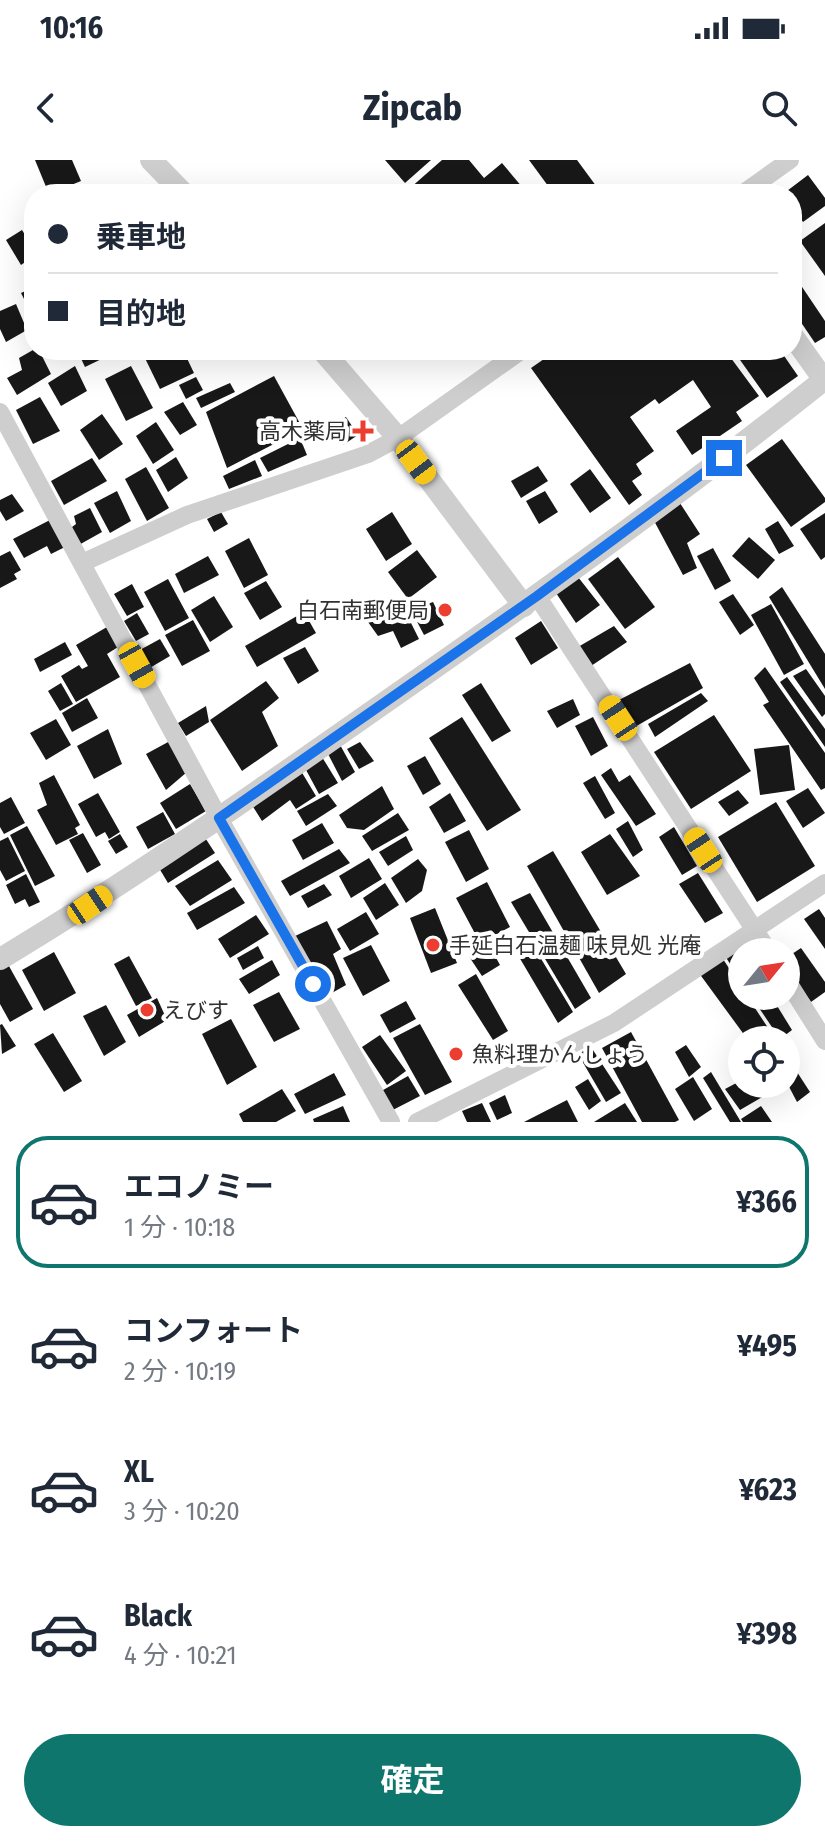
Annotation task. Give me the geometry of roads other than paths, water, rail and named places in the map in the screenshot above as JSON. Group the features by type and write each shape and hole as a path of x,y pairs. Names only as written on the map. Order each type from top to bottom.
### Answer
{"street":[{"path":"151,160 174,184"},
{"path":"756,184 790,160"},
{"path":"0,959 90,905 531,601 825,380 802,349"},
{"path":"331,360 531,601 760,938"},
{"path":"82,563 187,515 368,454 398,438 508,360"},
{"path":"0,412 219,818 391,1122"},
{"path":"417,1122 614,1023 825,883"},
{"path":"800,1001 825,1041"}],"place":[{"name":"高木薬局","path":"363,431"},
{"name":"白石南郵便局","path":"445,610"},
{"name":"手延白石温麺 味見処 光庵","path":"433,945"},
{"name":"えびす","path":"147,1010"},
{"name":"魚料理かんしょう","path":"456,1054"}]}
